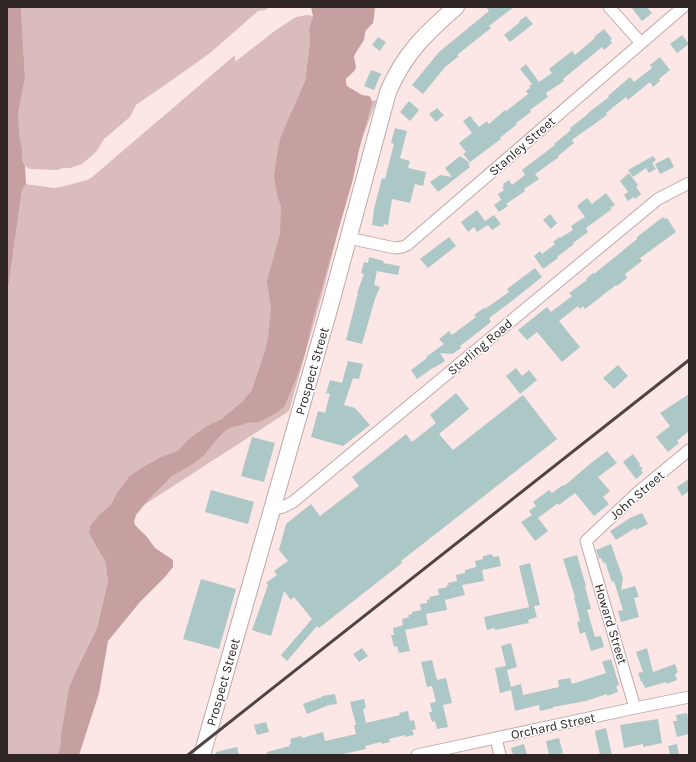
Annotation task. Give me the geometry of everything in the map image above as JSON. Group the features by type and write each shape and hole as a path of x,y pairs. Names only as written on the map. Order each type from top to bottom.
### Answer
{"main road":[{"name":"Prospect Street","path":"202,755 313,366 388,92 392,81 403,62 418,42 428,31 456,7"}],"street":[{"path":"609,7 641,43"},
{"name":"Stanley Street","path":"348,238 394,248 407,245 683,7"},
{"name":"Sterling Road","path":"272,509 283,507 293,502 658,200 689,183"},
{"name":"John Street","path":"586,541 637,493 689,450"},
{"name":"Howard Street","path":"586,541 635,708"},
{"name":"Orchard Street","path":"417,755 689,697"},
{"path":"496,738 500,755"}],"shaded area":[{"path":"7,7 21,7 25,78 18,114 22,160 25,166 26,184 22,190 7,296"},
{"path":"21,7 270,7 265,10 258,11 210,53 136,105 130,117 104,139 96,152 82,164 57,170 30,169 25,166 22,160 18,114 25,78"},
{"path":"311,7 375,7 373,23 366,30 364,40 354,57 356,67 355,70 346,79 347,86 362,95 369,96 372,103 359,150 353,179 297,377 284,407 262,421 256,423 250,422 226,430 204,455 193,464 172,476 148,500 136,515 134,522 135,525 155,548 173,560 173,567 140,602 108,641 99,693 79,755 57,755 60,748 69,688 97,628 108,581 105,561 89,533 90,526 99,515 111,505 117,493 130,476 159,458 178,451 197,433 222,419 243,401 252,390 268,338 271,308 267,281 280,234 281,207 274,176 276,162 280,139 305,81 310,42 309,29 313,16"},
{"path":"307,15 313,16 309,29 310,42 305,81 291,112 377,100 359,146 324,288 289,411 93,538 105,561 108,581 97,628 77,669 61,735 60,748 57,755 7,755 7,296 22,190 26,184 54,188 91,178 235,55 235,62 276,30 296,17"}],"building":[{"path":"486,7 514,7 489,26 491,28 457,55 459,56 445,67 423,94 412,85 439,52 489,11"},
{"path":"631,7 647,7 652,13 642,21"},
{"path":"526,16 533,24 510,42 504,35"},
{"path":"604,29 612,39 610,40 612,43 604,50 602,47 563,79 564,81 546,93 548,97 530,110 531,112 516,123 517,124 500,138 501,139 470,162 463,154 466,152 459,143 472,133 463,121 470,116 479,127 487,121 489,124 505,110 506,111 528,94 526,91 532,84 520,69 526,64 539,82 552,73 549,69 572,51 575,55"},
{"path":"682,35 689,44 677,53 670,44"},
{"path":"378,37 386,42 380,51 372,45"},
{"path":"660,57 670,70 659,79 660,81 653,87 650,82 628,100 626,97 606,113 607,115 572,140 574,143 558,156 559,157 535,174 539,179 524,189 525,191 506,204 508,206 499,212 494,205 501,200 498,194 504,190 502,187 504,186 503,184 509,180 512,185 525,175 522,170 555,145 554,144 571,130 570,128 609,97 608,96 630,77 634,82 652,68 650,65"},
{"path":"371,70 382,74 374,90 364,86"},
{"path":"409,101 419,110 410,121 400,112"},
{"path":"437,108 444,115 436,122 429,114"},
{"path":"395,128 407,131 400,158 410,161 408,168 426,172 423,186 415,184 410,203 392,199 388,225 384,224 383,227 372,225 374,209 382,178 385,179 394,144 391,143"},
{"path":"460,156 470,163 468,164 470,167 438,192 430,182 440,175 452,177 445,168"},
{"path":"653,156 656,160 652,163 656,169 649,173 646,168 633,177 628,170"},
{"path":"669,157 674,167 660,174 655,164"},
{"path":"629,173 638,185 636,187 641,194 635,199 634,197 628,201 624,195 628,192 620,181"},
{"path":"606,193 615,205 610,208 612,209 586,228 588,232 543,269 534,256 540,251 542,254 555,244 553,242 559,237 560,238 573,230 571,226 585,217 577,206 587,198 592,204"},
{"path":"477,210 488,225 477,232 474,227 468,232 461,222"},
{"path":"550,214 557,223 551,229 543,220"},
{"path":"494,215 501,224 492,230 485,221"},
{"path":"663,217 665,219 667,218 676,232 640,258 642,261 625,274 627,278 617,286 616,285 585,309 583,306 580,309 578,306 559,321 580,347 562,362 537,332 527,340 518,330 547,307 551,312 572,296 569,293 587,280 586,279 593,273 594,274"},
{"path":"449,237 456,246 428,268 420,259"},
{"path":"369,257 384,261 383,263 400,266 398,275 377,271 374,285 380,287 362,344 346,340 357,293 364,274 361,273 364,262 368,263"},
{"path":"535,268 542,277 489,318 491,322 460,346 461,348 452,354 440,353 445,361 417,379 411,370 444,344 439,339 449,331 452,335 476,317 474,315 509,292 507,289"},
{"path":"348,361 363,364 359,379 353,378 344,405 355,408 370,425 343,446 311,437 318,411 325,413 330,394 326,393 330,380 342,383"},
{"path":"618,365 628,376 614,389 603,378"},
{"path":"516,368 522,376 529,370 537,380 520,394 506,376"},
{"path":"456,393 469,409 439,434 453,450 523,395 557,439 401,561 402,563 319,628 317,626 287,661 281,655 312,619 294,597 291,600 284,591 271,636 252,630 268,585 266,583 277,575 274,571 288,561 279,550 286,524 311,504 320,516 359,486 352,477 406,434 412,442 436,423 430,415"},
{"path":"689,394 689,431 677,441 679,443 668,452 656,437 670,426 660,413"},
{"path":"252,437 275,443 264,482 241,476"},
{"path":"607,451 617,463 598,477 610,491 603,497 609,504 594,516 575,493 559,505 558,503 538,518 548,531 535,541 521,522 532,515 529,511 536,506 533,502 549,490 552,493 563,485 564,486"},
{"path":"633,454 643,469 641,470 643,473 636,479 623,462"},
{"path":"689,479 689,491 682,496 677,487"},
{"path":"211,490 254,502 248,524 205,512"},
{"path":"642,513 648,524 636,530 635,528 616,540 610,531 630,518"},
{"path":"611,544 623,578 621,590 635,586 639,597 634,598 639,617 621,622 618,611 623,610 614,581 612,582 605,562 603,563 601,558 599,559 596,550"},
{"path":"492,554 493,557 499,556 501,566 482,570 484,581 462,585 465,595 445,600 447,610 426,614 428,625 405,630 410,651 399,653 397,646 394,647 391,635 394,635 393,628 403,625 402,619 409,617 408,615 412,614 412,612 421,610 420,604 427,603 427,600 430,599 429,597 439,595 438,589 447,587 447,585 449,585 448,583 457,581 456,575 465,573 465,570 476,567 475,561 483,559 483,556"},
{"path":"577,555 591,609 587,610 595,637 601,636 604,647 591,651 585,632 580,634 577,622 580,621 575,597 563,559"},
{"path":"530,563 540,605 534,606 537,617 528,620 529,623 495,630 495,628 487,630 484,617 529,607 519,566"},
{"path":"201,579 236,589 219,649 183,639"},
{"path":"511,643 517,667 507,670 511,687 521,684 523,695 559,687 558,680 570,678 572,684 606,673 602,662 611,659 619,685 616,686 618,692 607,696 607,694 586,701 540,711 539,705 515,711 511,690 500,693 495,668 506,666 501,646"},
{"path":"362,648 368,656 359,662 353,654"},
{"path":"647,648 653,672 675,664 678,672 675,674 677,680 666,684 666,682 645,688 638,673 643,672 636,652"},
{"path":"432,660 437,680 446,678 452,703 443,705 448,727 437,729 435,721 432,722 429,712 432,712 430,703 436,702 432,686 427,687 421,662"},
{"path":"335,694 337,704 329,705 307,714 303,704 322,696"},
{"path":"364,699 366,708 363,709 366,723 400,715 399,713 408,711 410,721 414,720 416,729 412,730 414,735 405,737 405,735 389,739 390,742 382,744 381,742 365,746 366,749 339,755 267,755 267,752 290,746 290,739 301,736 302,738 323,732 325,741 356,734 354,725 356,725 350,702"},
{"path":"687,713 689,734 677,737 673,721 677,721 676,715"},
{"path":"658,719 662,743 643,747 643,744 624,748 620,725"},
{"path":"266,722 269,732 257,735 254,725"},
{"path":"606,728 612,755 600,755 595,731"},
{"path":"559,738 563,753 549,755 546,741"},
{"path":"524,744 527,755 513,755 511,748"},
{"path":"677,744 679,755 670,755 668,746"},
{"path":"237,747 239,755 216,755 216,752"}],"railway":[{"path":"188,755 689,360"}]}
